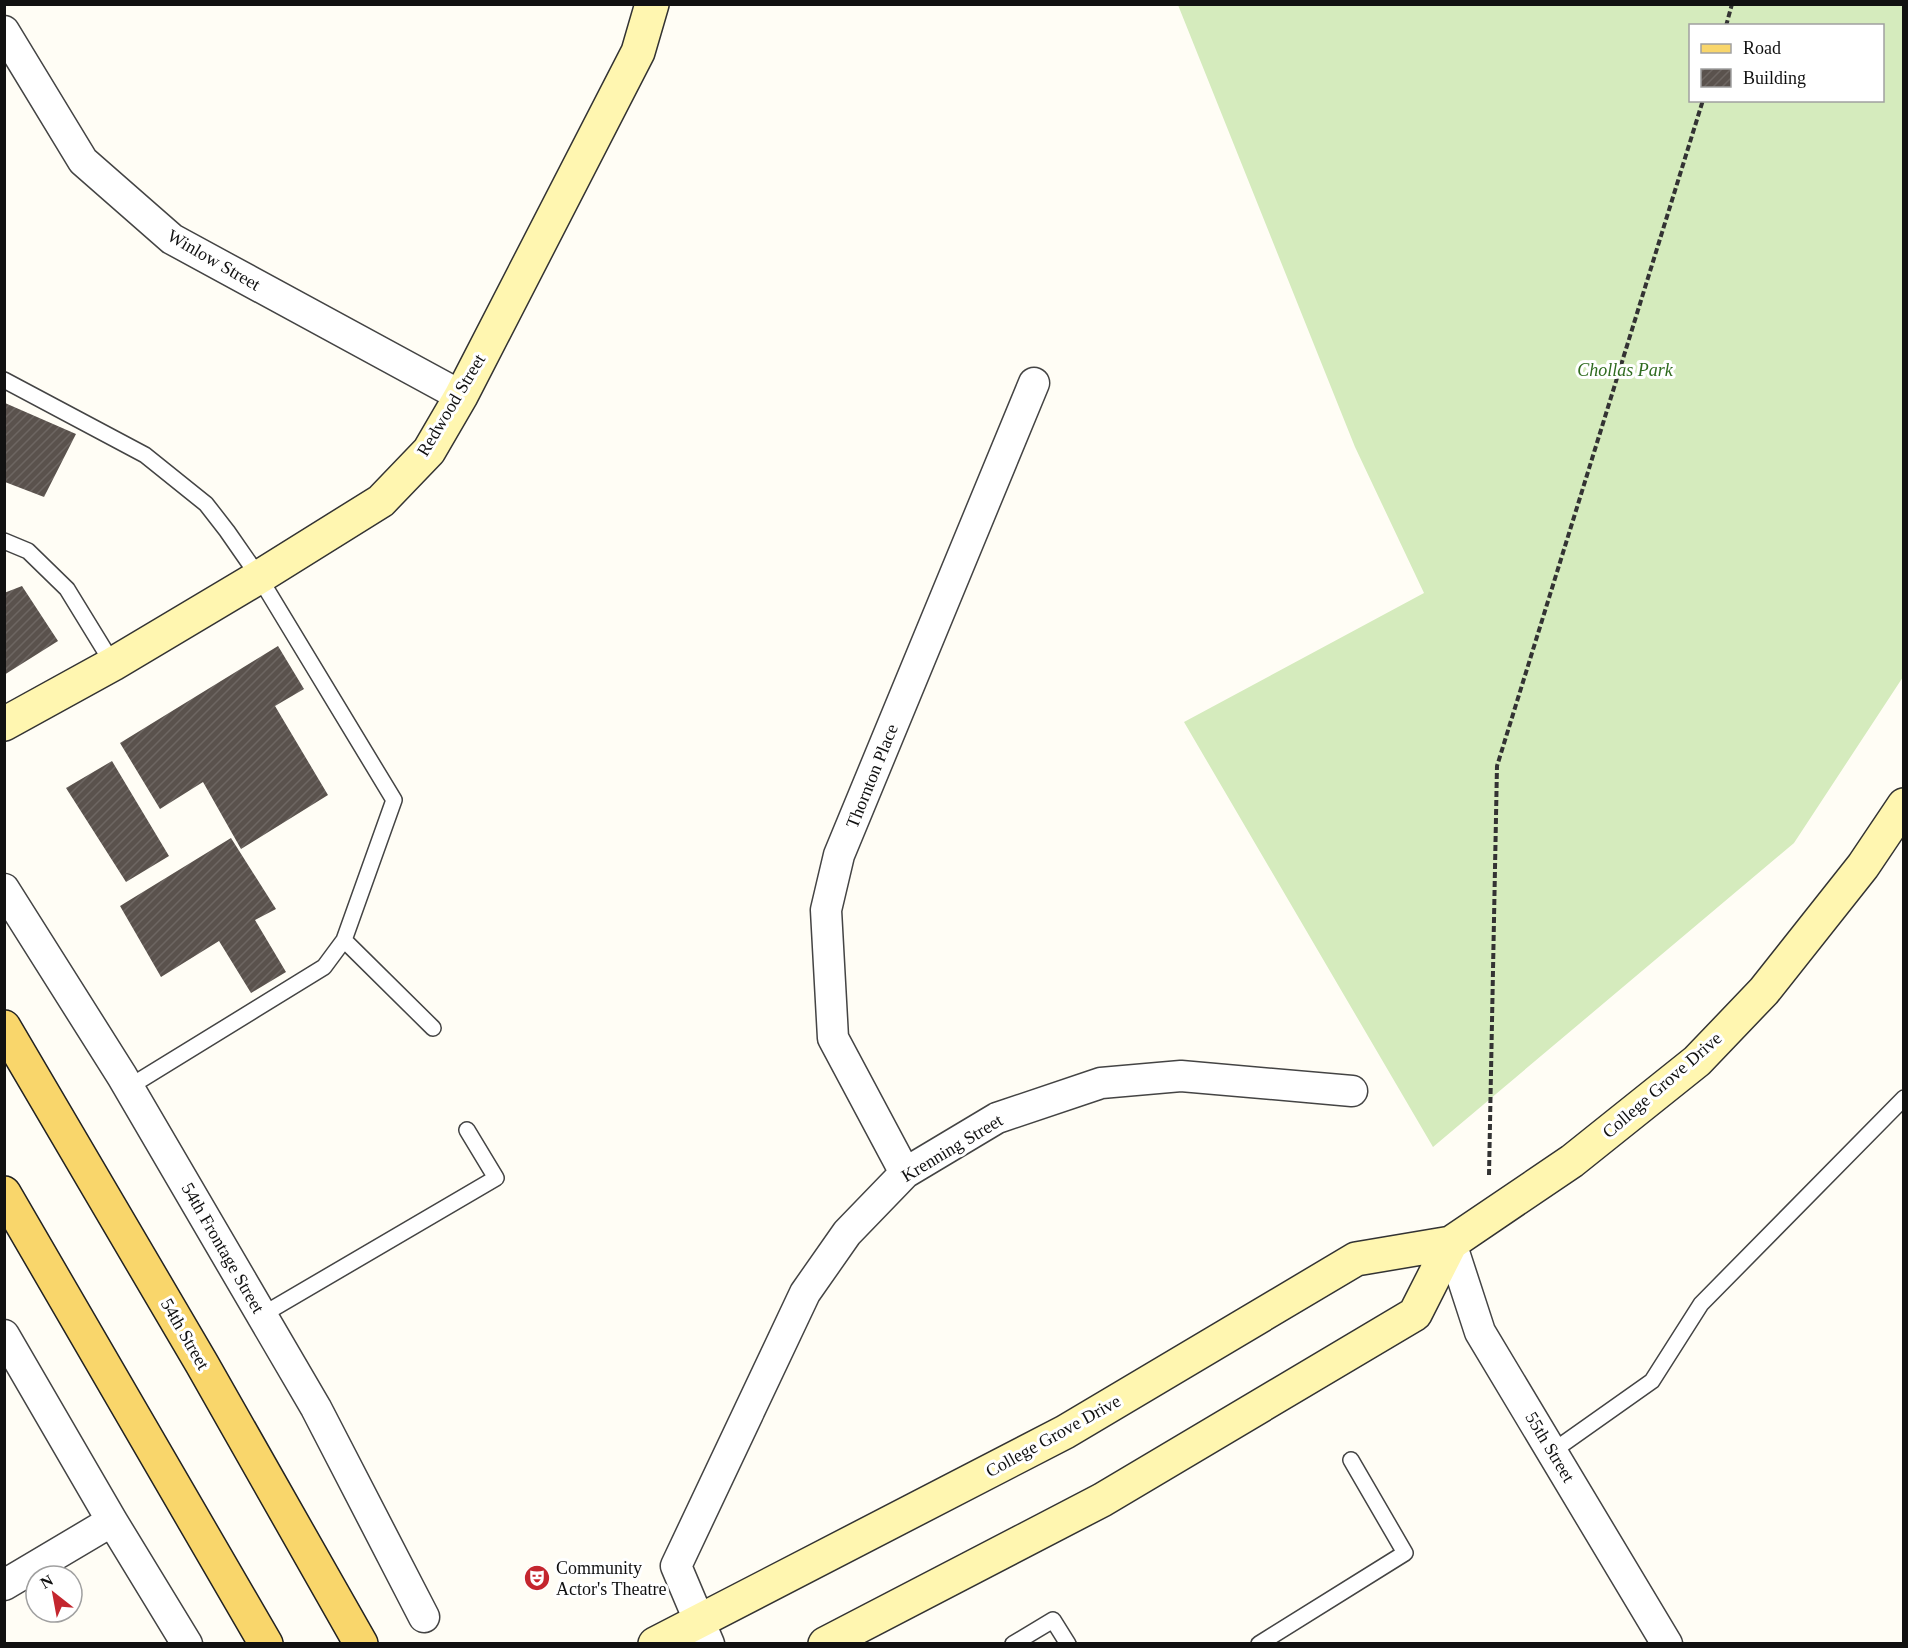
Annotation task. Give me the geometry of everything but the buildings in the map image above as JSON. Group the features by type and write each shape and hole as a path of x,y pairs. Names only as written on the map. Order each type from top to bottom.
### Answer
{"main road":[{"name":"Redwood Street","path":"4,724 113,664 259,578 381,501 429,451 461,396 638,52 652,4"},
{"name":"College Grove Drive","path":"655,1644 704,1632 1065,1432 1356,1259 1451,1243 1572,1161 1697,1061 1764,991 1863,866 1904,805"},
{"name":"54th Street","path":"4,1027 196,1354 361,1644"},
{"path":"4,1193 266,1644"},
{"name":"College Grove Drive","path":"825,1644 1102,1500 1415,1314 1451,1243"}],"street":[{"name":"Winlow Street","path":"4,31 83,161 172,239 461,396"},
{"name":"Thornton Place","path":"905,1173 833,1038 826,910 839,855 1034,383"},
{"name":"54th Frontage Street","path":"4,889 129,1086 316,1408 424,1617"},
{"name":"Krenning Street","path":"704,1632 676,1566 805,1293 847,1233 905,1173 997,1118 1101,1083 1181,1076 1352,1091"},
{"name":"55th Street","path":"1451,1243 1480,1332 1667,1644"},
{"path":"4,1335 112,1521 187,1644"},
{"path":"4,1585 112,1521"}],"lane":[{"path":"4,380 145,455 206,504 259,578 394,800 344,940 324,967 129,1086"},
{"path":"4,541 28,551 67,589 113,664"},
{"path":"344,940 433,1028"},
{"path":"1553,1451 1652,1381 1701,1304 1904,1098"},
{"path":"262,1315 496,1178 467,1130"},
{"path":"1259,1644 1405,1553 1351,1460"},
{"path":"1013,1644 1053,1620 1068,1644"}],"path":[{"path":"1727,24 1732,4"},
{"path":"1488,1217 1497,766 1702,102"}],"green space":[{"name":"Chollas Park","path":"1178,5 1903,5 1903,677 1794,843 1433,1147 1184,722 1424,593 1355,447"}],"place":[{"name":"Community Actor's Theatre","path":"537,1578"}]}
